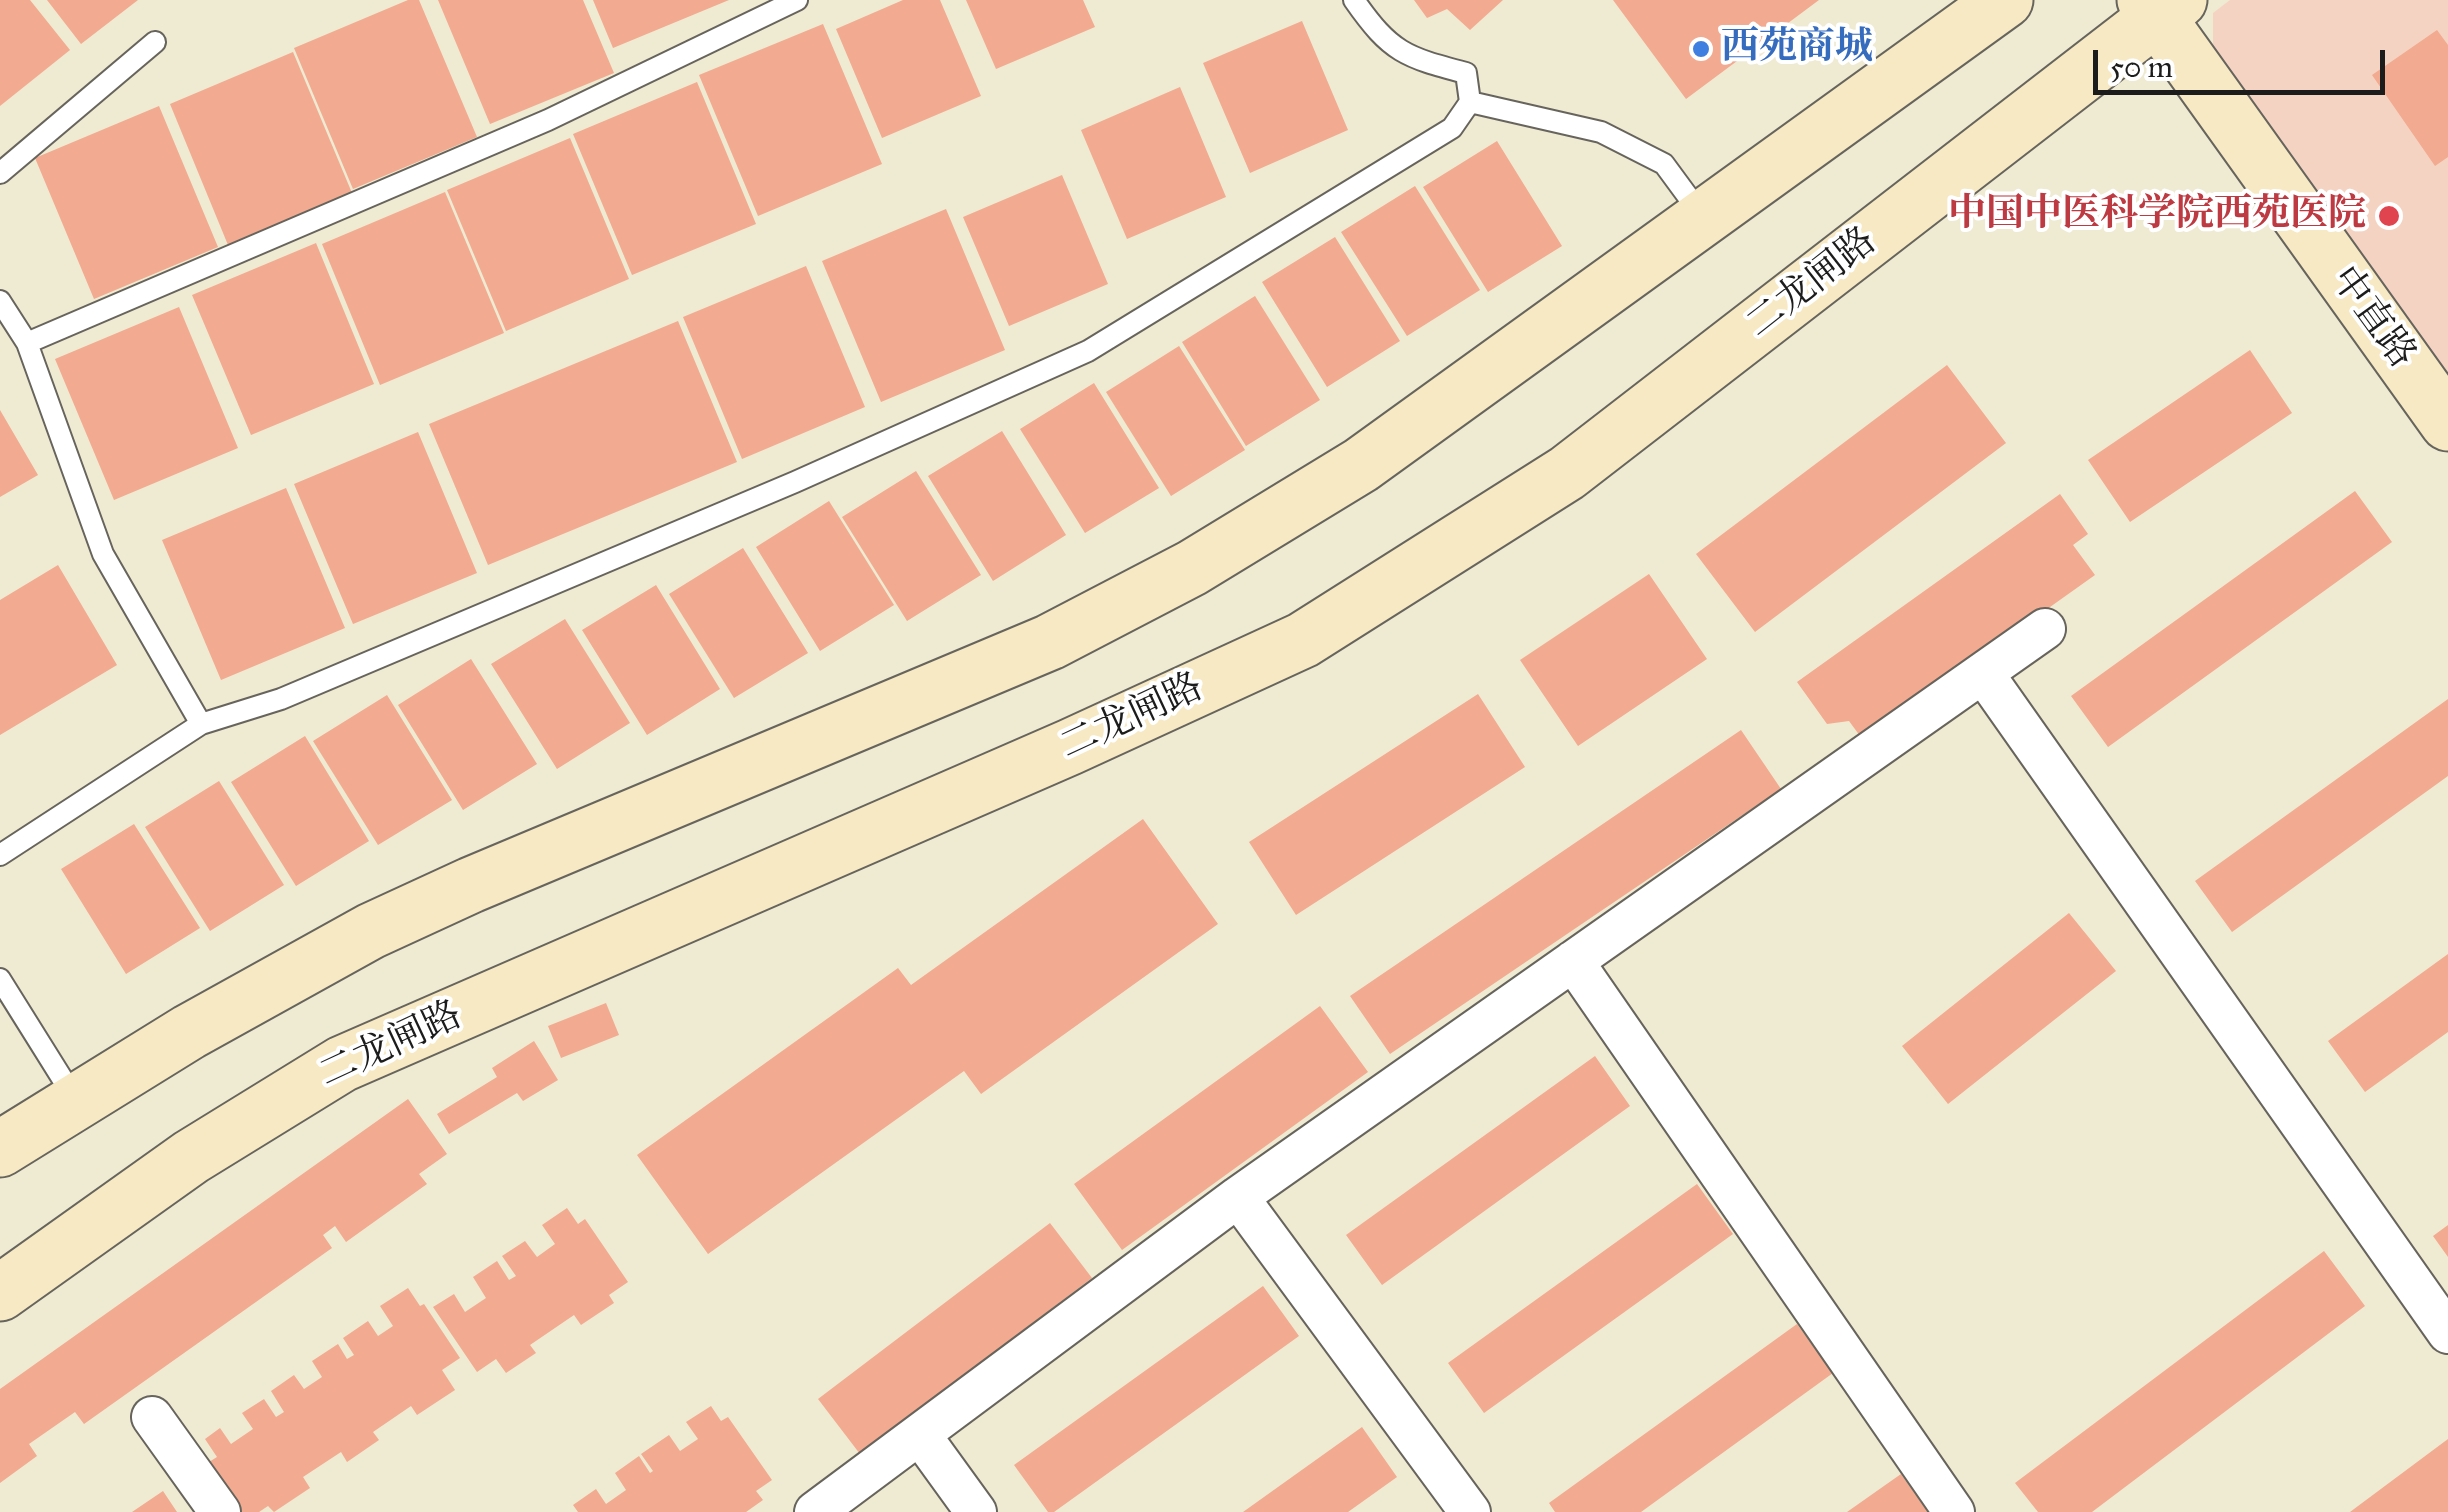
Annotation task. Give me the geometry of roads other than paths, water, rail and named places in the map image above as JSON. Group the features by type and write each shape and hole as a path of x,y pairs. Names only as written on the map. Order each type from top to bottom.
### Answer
{"main road":[{"path":"0,1149 189,1032 372,931 471,884 1050,642 1192,568 1360,465 2004,0"},
{"name":"中直路","path":"2160,6 2448,423"},
{"name":"二龙闸路","path":"0,1293 191,1157 342,1064 1070,747 1303,640 1568,473 2160,6"}],"street":[{"path":"815,1512 1238,1196 2045,629"},
{"path":"1983,672 2448,1333"},
{"path":"1573,961 1954,1512"},
{"path":"1238,1196 1470,1512"},
{"path":"152,1417 220,1512"},
{"path":"921,1436 976,1512"}],"lane":[{"path":"27,343 548,120 797,0"},
{"path":"0,855 201,724 318,683 796,482 1088,350 1452,128 1470,102 1466,73 1412,59 1377,33 1354,0"},
{"path":"0,173 155,42"},
{"path":"1470,102 1601,132 1664,164 1704,218"},
{"path":"0,301 27,343 103,554 201,724"},
{"path":"0,979 76,1100"}],"place":[{"name":"西苑商城","path":"1701,49"},
{"name":"中国中医科学院西苑医院","path":"2389,216"}]}
